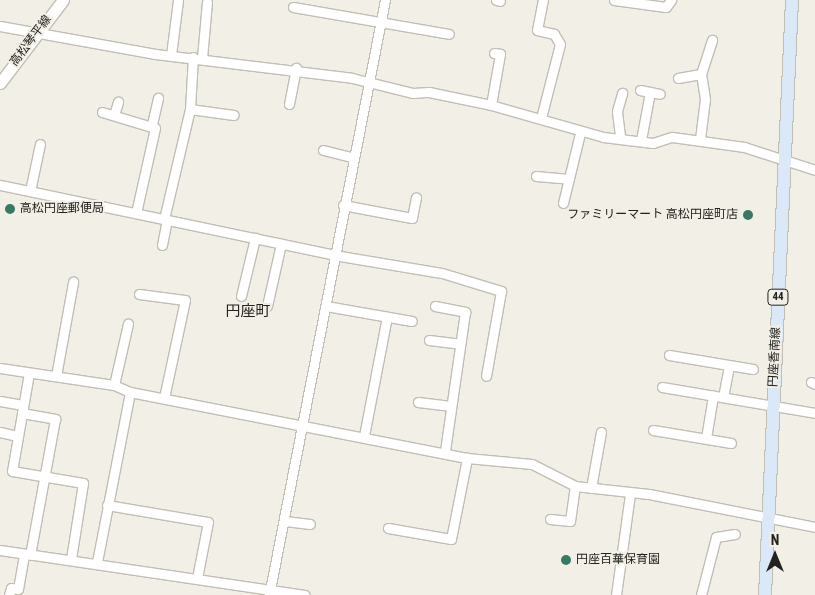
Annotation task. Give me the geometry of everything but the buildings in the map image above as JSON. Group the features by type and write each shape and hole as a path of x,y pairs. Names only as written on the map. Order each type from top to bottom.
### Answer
{"main road":[{"name":"高松琴平線","path":"0,83 63,0"},
{"name":"円座香南線","path":"765,595 792,0"}],"street":[{"path":"171,55 178,0"},
{"path":"269,591 304,425 352,157 385,0"},
{"path":"541,118 560,44 554,34 537,30 543,0"},
{"path":"614,0 666,7 672,0"},
{"path":"162,245 165,219 190,109 207,2"},
{"path":"293,6 380,20 449,34"},
{"path":"0,26 38,34 171,55 296,68 367,83 491,105 541,118 580,132 641,140 700,140 785,158 815,170"},
{"path":"700,140 705,99 701,74 712,40"},
{"path":"491,105 500,54 494,53"},
{"path":"289,104 296,68"},
{"path":"678,78 701,74"},
{"path":"640,90 660,94"},
{"path":"641,140 650,92"},
{"path":"620,136 617,111 622,93"},
{"path":"152,124 158,98"},
{"path":"114,115 118,102"},
{"path":"190,109 234,115"},
{"path":"102,112 152,124 156,128 136,213"},
{"path":"563,203 580,132"},
{"path":"30,191 40,144"},
{"path":"323,150 352,157"},
{"path":"536,176 569,179"},
{"path":"0,185 334,255 442,273 501,291 486,376"},
{"path":"343,205 412,218 416,197"},
{"path":"241,296 255,238"},
{"path":"268,306 281,244"},
{"path":"56,376 73,282"},
{"path":"139,294 185,300 164,398"},
{"path":"326,306 412,321"},
{"path":"435,306 465,312 445,451"},
{"path":"364,436 387,317"},
{"path":"114,385 128,324"},
{"path":"429,340 460,344"},
{"path":"669,355 754,369"},
{"path":"723,397 729,366"},
{"path":"0,368 114,385 130,392 445,451 466,458 532,464 575,486 630,494 649,494 815,527"},
{"path":"29,373 12,471 83,483 71,559"},
{"path":"662,387 723,397 772,408 815,412"},
{"path":"97,562 130,392"},
{"path":"706,438 713,396"},
{"path":"0,401 55,418 27,555 18,589 11,588 9,595"},
{"path":"418,402 451,406"},
{"path":"653,430 731,443"},
{"path":"0,432 17,436"},
{"path":"591,488 601,432"},
{"path":"388,528 451,539 466,458"},
{"path":"550,519 570,521 575,486"},
{"path":"616,595 630,494"},
{"path":"107,505 208,522 197,578"},
{"path":"285,521 310,524"},
{"path":"701,595 716,537 735,534"},
{"path":"0,550 27,555 97,562 269,591 305,595"}],"place":[{"name":"高松円座郵便局","path":"10,209"},
{"name":"ファミリーマート 高松円座町店","path":"748,215"},
{"name":"円座百華保育園","path":"566,560"}],"district":[{"name":"円座町","path":"248,312"}]}
